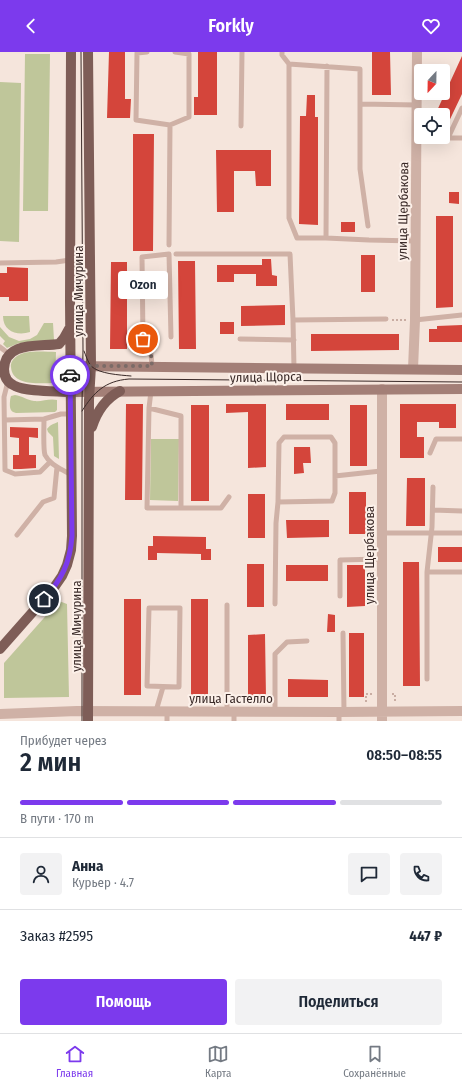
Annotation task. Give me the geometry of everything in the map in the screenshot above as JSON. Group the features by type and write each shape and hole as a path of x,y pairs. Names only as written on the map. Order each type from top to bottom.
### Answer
{"main road":[{"name":"улица Мичурина","path":"0,649 53,589 62,576 71,550 71,52"},
{"name":"улица Мичурина","path":"88,52 91,366 88,716"},
{"path":"70,328 59,344 26,347 9,354 5,362 4,370 6,379 15,386 24,389 70,392"},
{"name":"улица Щорса","path":"70,366 462,370"},
{"name":"улица Щорса","path":"70,392 120,392 151,390 462,389"},
{"path":"90,437 94,420 102,407 112,395 120,392"}],"street":[{"name":"улица Щербакова","path":"417,52 417,108"},
{"name":"улица Щербакова","path":"413,369 415,320 416,144"},
{"name":"улица Щербакова","path":"382,389 382,716"},
{"name":"улица Гастелло","path":"0,714 88,716 156,711 167,716 231,715 275,711 382,716 462,711"}],"lane":[{"path":"147,52 137,53 136,120 170,126 189,117 189,54 175,52"},
{"path":"241,126 242,52"},
{"path":"282,52 282,55 288,64 289,218 297,238 415,241"},
{"path":"288,64 360,69 360,169 368,226"},
{"path":"326,238 327,66"},
{"path":"361,104 417,105"},
{"path":"450,134 462,108"},
{"path":"168,245 170,126"},
{"path":"450,138 462,138"},
{"path":"152,366 151,354 143,339 142,257 169,254 171,337"},
{"path":"176,254 290,254 294,320 294,368"},
{"path":"0,263 56,262 70,260"},
{"path":"415,320 462,315"},
{"path":"294,320 386,320"},
{"path":"240,339 294,340"},
{"path":"0,347 9,354"},
{"path":"8,381 4,397 5,470 15,474 40,472 50,462"},
{"path":"151,390 149,408 147,508 221,508 229,498"},
{"path":"149,408 181,416 181,508"},
{"path":"4,420 44,419 61,414 70,414"},
{"path":"44,419 45,454 50,462 71,474"},
{"path":"275,604 279,443 284,437 331,437 335,443 335,493 332,501 278,502"},
{"path":"430,453 436,439 462,439"},
{"path":"17,535 43,502 54,498 57,467"},
{"path":"335,476 381,471"},
{"path":"427,679 427,572 432,527 433,487"},
{"path":"433,510 462,511"},
{"path":"382,532 462,533"},
{"path":"340,596 340,560 382,559"},
{"path":"427,572 462,572"},
{"path":"227,605 231,715"},
{"path":"148,608 180,608 179,687 163,687 147,686 148,608"},
{"path":"340,715 343,633"},
{"path":"275,711 275,654 287,642 307,641"},
{"path":"156,711 163,687"}],"path":[{"path":"386,320 415,320"},
{"path":"366,705 366,694 375,694"},
{"path":"388,694 395,694 395,704"}],"green space":[{"path":"25,54 50,54 48,211 23,211"},
{"path":"0,82 21,83 19,242 0,241"},
{"path":"3,316 29,316 30,332 12,332 6,326"},
{"path":"44,323 53,323 54,340 52,342 19,343 7,348 3,344 5,341 0,336 0,327 9,337 19,341 30,339 37,335"},
{"path":"56,352 55,383 22,381 16,378 13,373 11,364 17,356 23,353"},
{"path":"15,395 34,401 51,399 57,400 57,410 55,412 12,412 10,409 10,401 11,396"},
{"path":"58,422 59,459 54,456 53,437 47,429"},
{"path":"151,439 179,439 178,501 150,500"},
{"path":"59,601 67,604 69,697 4,698 4,663"}],"building":[{"path":"109,52 125,52 125,99 131,99 130,118 107,118"},
{"path":"198,52 217,52 217,115 194,115 194,97 198,97"},
{"path":"372,52 390,52 391,95 372,95"},
{"path":"462,56 462,94 450,119 450,108 438,108 442,100 450,100 450,82"},
{"path":"307,95 315,95 315,117 318,117 318,225 299,224 300,116 306,116"},
{"path":"133,134 154,134 153,251 133,251"},
{"path":"216,150 271,150 271,186 256,186 255,171 234,171 234,212 217,212"},
{"path":"449,192 459,192 459,204 449,203"},
{"path":"436,216 453,216 453,307 436,308"},
{"path":"341,222 355,222 355,232 341,232"},
{"path":"361,255 375,255 375,292 361,292"},
{"path":"262,259 271,259 272,275 277,276 277,286 256,286 256,274 234,274 234,282 217,282 217,265 262,265"},
{"path":"178,261 195,261 196,349 179,349"},
{"path":"111,262 127,262 127,349 110,349"},
{"path":"7,267 28,268 28,301 9,301 9,297 0,297 0,273 7,273"},
{"path":"285,305 285,325 241,326 241,306"},
{"path":"220,322 234,322 234,334 220,334"},
{"path":"462,325 462,342 429,342 429,329 437,329 437,326"},
{"path":"311,334 399,334 399,350 311,351"},
{"path":"126,404 143,404 142,500 125,500"},
{"path":"226,404 266,404 266,467 248,468 248,412 226,413"},
{"path":"286,404 329,404 329,420 286,420"},
{"path":"400,404 456,404 456,428 439,428 439,422 417,422 417,437 424,437 424,458 400,458"},
{"path":"191,405 209,405 209,501 191,501"},
{"path":"350,405 367,405 367,466 350,466"},
{"path":"10,427 38,428 38,438 29,437 29,455 36,455 36,468 13,469 13,455 19,455 19,438 10,437"},
{"path":"294,447 310,447 311,463 303,463 304,473 294,474"},
{"path":"407,478 425,478 425,526 406,526"},
{"path":"349,492 366,492 366,534 349,534"},
{"path":"248,494 265,494 265,538 248,538"},
{"path":"286,520 329,520 329,537 287,538"},
{"path":"153,536 206,537 206,549 211,549 211,560 201,560 201,554 157,553 157,560 148,560 148,546 153,546"},
{"path":"438,547 462,547 462,562 438,562"},
{"path":"403,562 419,562 420,686 403,686"},
{"path":"247,564 264,564 264,607 247,607"},
{"path":"286,565 328,565 328,581 286,581"},
{"path":"347,565 365,565 365,606 347,607"},
{"path":"124,599 141,599 141,695 124,695"},
{"path":"191,599 208,599 208,696 191,696"},
{"path":"328,614 335,615 335,632 327,632"},
{"path":"349,633 364,633 364,697 349,697"},
{"path":"265,634 266,698 248,698 248,635"},
{"path":"288,679 328,680 328,697 288,697"}],"tram line":[{"path":"81,52 83,350 82,721"},
{"path":"84,351 91,366 95,369 110,374 131,376"},
{"path":"82,411 91,398 101,389 113,382 129,379 462,382"}],"way so far":[{"path":"70,375 70,366 152,366 151,354 143,339"}],"place":[{"name":"Ozon","path":"143,339"}],"route":[{"path":"44,599 62,576 71,550 70,375"}]}
